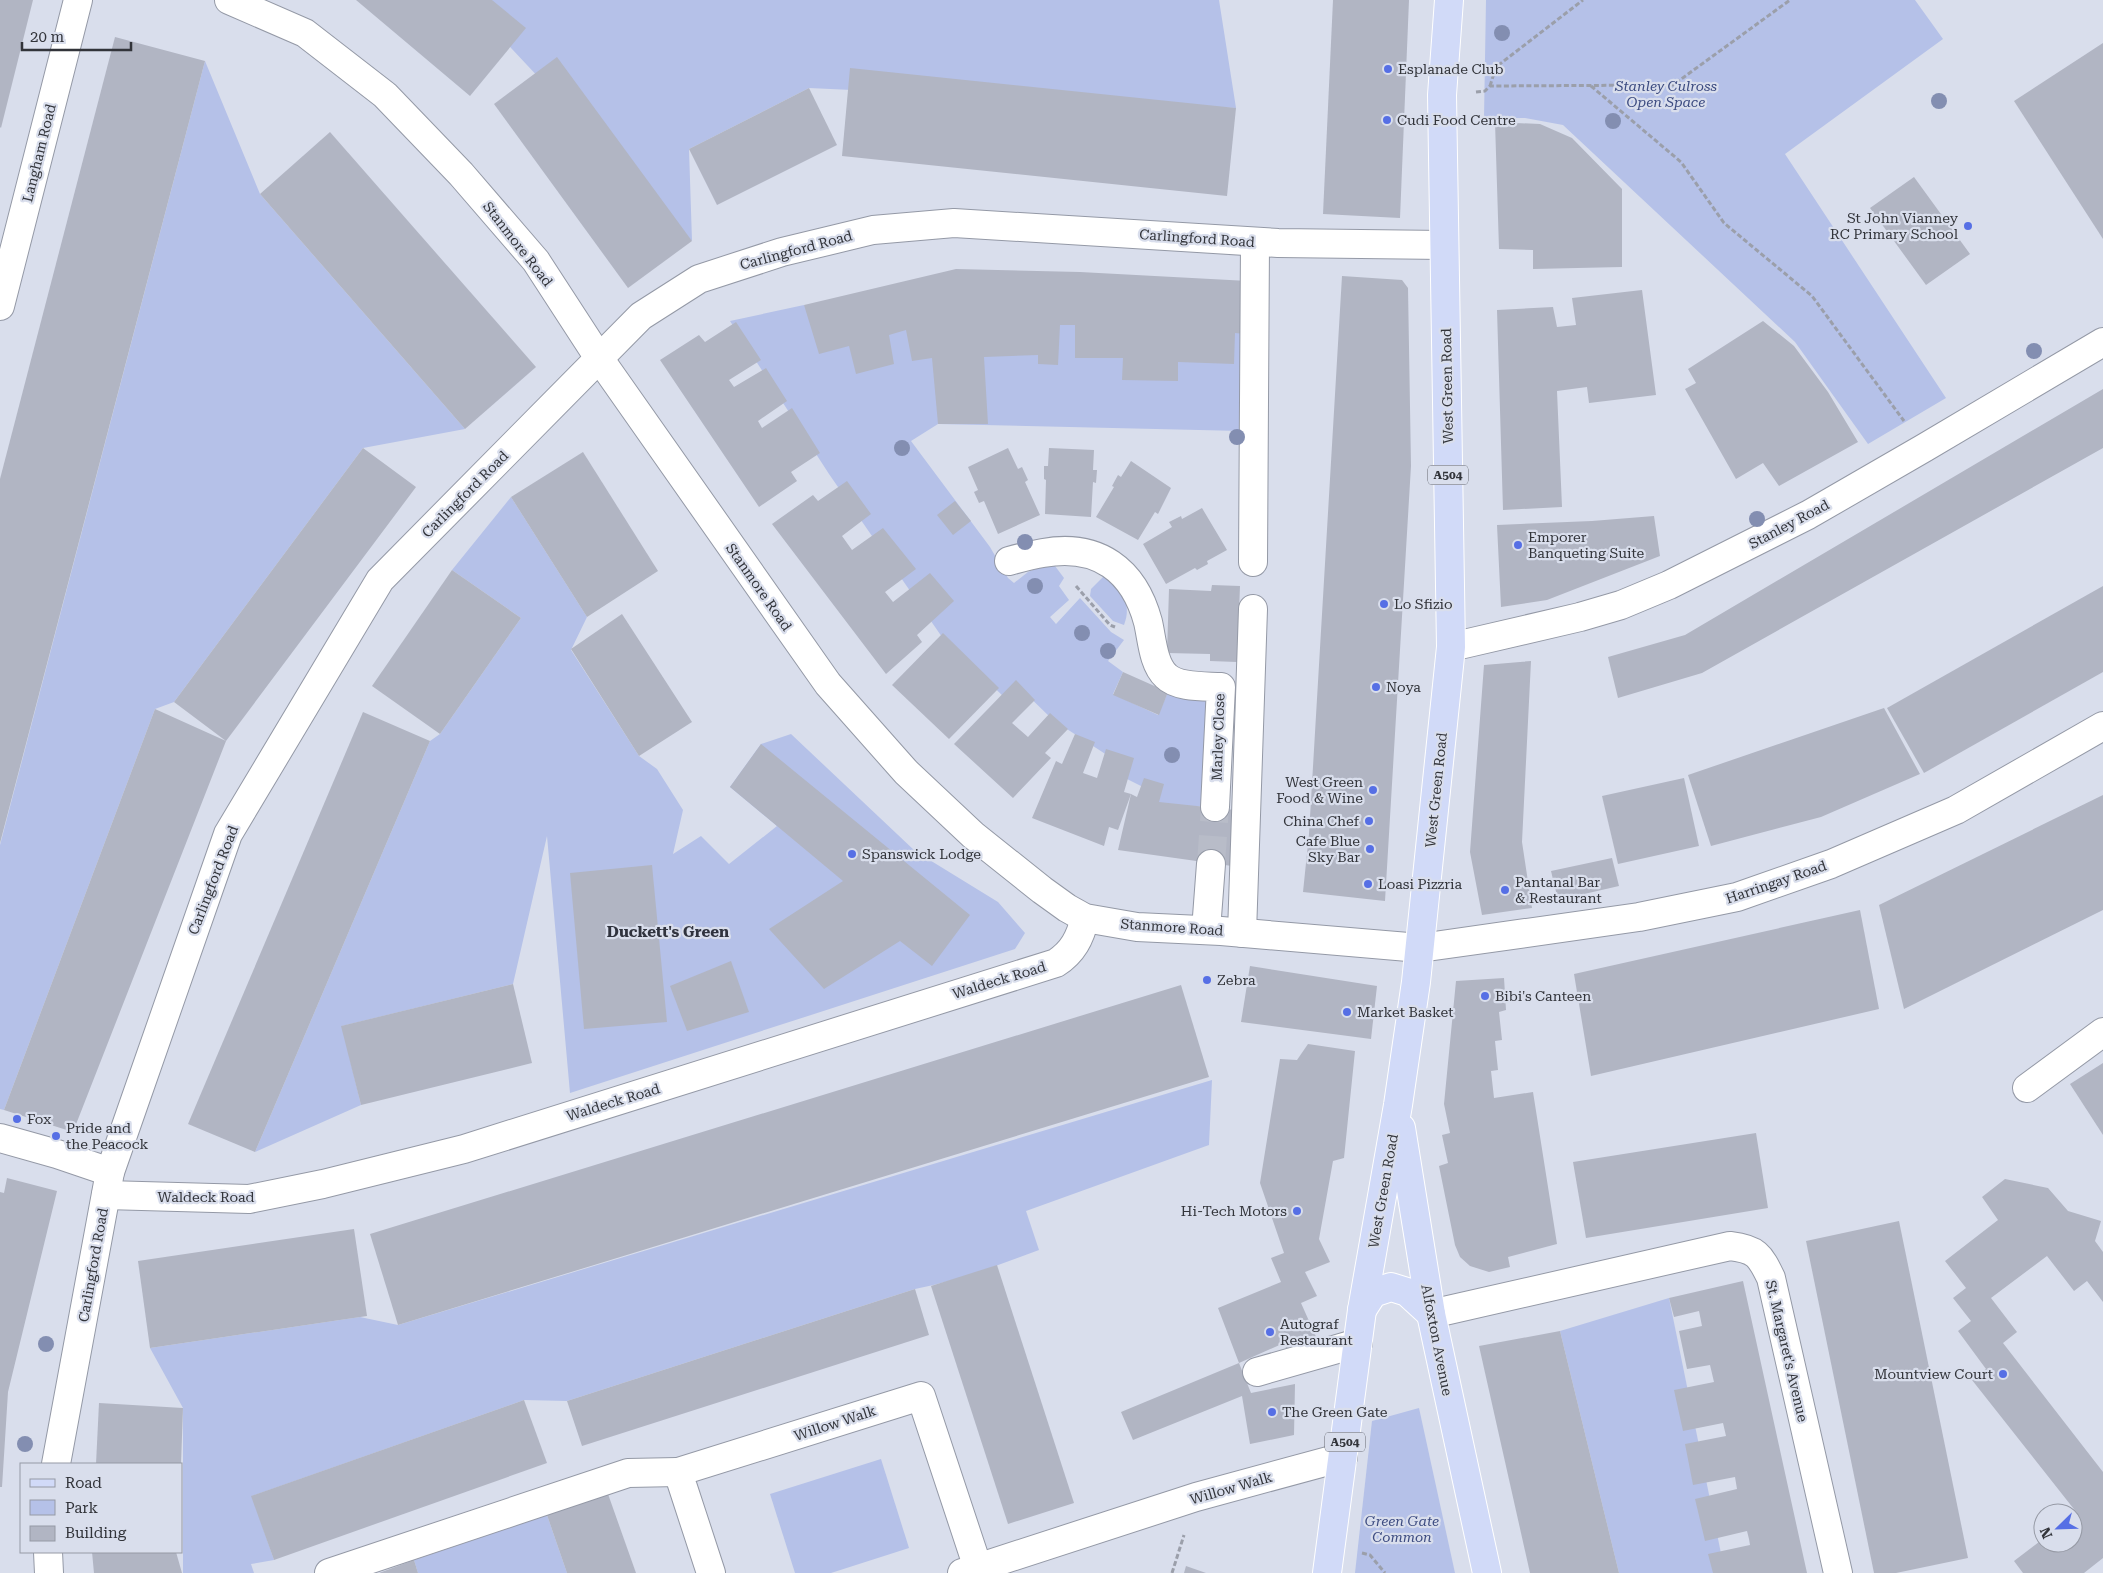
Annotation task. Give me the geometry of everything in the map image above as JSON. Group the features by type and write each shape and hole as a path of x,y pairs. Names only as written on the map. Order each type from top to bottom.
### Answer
{"main road":[{"name":"West Green Road","path":"1327,1573 1362,1310 1398,1105 1420,948 1450,648 1442,95 1449,0"},
{"name":"Alfoxton Avenue","path":"1398,1105 1431,1314 1487,1573"},
{"path":"1362,1310 1373,1293 1391,1287 1407,1292 1431,1314"}],"street":[{"name":"Langham Road","path":"0,306 78,0"},
{"name":"Stanmore Road","path":"229,0 305,33 385,95 461,174 536,261 599,358 828,684 906,772 973,835 1042,890 1085,918 1137,927 1206,930 1420,948"},
{"name":"Carlingford Road","path":"56,1463 108,1183 228,834 380,580 641,316 699,279 782,252 873,230 954,223 1255,242 1444,245"},
{"path":"1253,562 1255,242"},
{"name":"Stanley Road","path":"1450,648 1580,617 1621,605 1669,585 1808,515 2103,342"},
{"name":"Marley Close","path":"1009,561 1050,552 1083,552 1097,556 1116,567 1127,578 1139,596 1159,666 1165,676 1175,683 1221,687 1216,807"},
{"path":"1242,933 1253,609"},
{"name":"Harringay Road","path":"1420,948 1639,917 1737,897 1831,864 1956,810 2103,726"},
{"path":"1206,930 1210,864"},
{"name":"Waldeck Road","path":"0,1138 57,1154 108,1183 249,1199 323,1184 464,1149 1056,963 1068,956 1081,936 1085,918"},
{"path":"2027,1088 2100,1041"},
{"name":"St. Margaret's Avenue","path":"1431,1314 1730,1246 1748,1248 1763,1260 1771,1278 1838,1573"},
{"path":"1257,1372 1358,1343"},
{"name":"Willow Walk","path":"678,1472 921,1396 970,1570 1196,1497 1342,1457"},
{"path":"329,1573 628,1473 678,1472 711,1573"},
{"path":"48,1553 50,1573"}],"path":[{"path":"1485,92 1490,86 1496,67 1583,0"},
{"path":"1490,86 1673,85 1790,0"},
{"path":"1591,86 1681,162 1724,223 1812,296 1905,422"},
{"path":"1050,552 1064,572 1110,624 1152,643"}],"green space":[{"path":"466,0 1219,0 1236,108 809,88 689,149 692,241"},
{"name":"Stanley Culross Open Space","path":"1486,0 1915,0 1943,39 1785,154 1946,398 1868,444 1795,342 1563,125 1525,118 1484,118"},
{"path":"205,61 260,194 465,429 363,448 174,702 155,709 4,1110 0,1109 0,845"},
{"path":"804,305 823,333 1240,315 1246,334 1242,431 938,424 911,441 990,547 1008,578 1014,583 1028,572 1052,562 1064,578 1059,586 1069,600 1050,617 1056,624 1080,598 1111,632 1124,640 1108,661 1123,672 1113,694 1158,715 1168,692 1208,695 1203,806 1162,809 1145,788 1123,777 1110,757 1053,720 1017,685 1005,698 942,637 829,474 730,321"},
{"path":"511,497 587,617 571,650 639,756 657,769 683,810 673,854 701,836 729,864 777,826 730,787 761,744 791,734 915,851 998,902 1025,933 1015,949 570,1093 547,836 513,984 342,1026 361,1105 255,1152 430,741 440,734 521,618 452,570"},
{"path":"1108,572 1121,590 1126,603 1127,610 1124,625 1113,621 1090,596 1091,589"},
{"path":"1212,1080 1209,1145 1026,1211 1039,1250 978,1272 915,1289 567,1401 524,1400 252,1496 274,1560 251,1564 254,1573 183,1573 183,1408 150,1348 360,1317 398,1325"},
{"path":"1669,1298 1725,1573 1619,1573 1560,1331"},
{"name":"Green Gate Common","path":"1419,1408 1455,1573 1355,1573 1372,1421"},
{"path":"881,1459 909,1548 831,1573 795,1573 770,1494"},
{"path":"547,1515 567,1573 418,1573 414,1560"}],"building":[{"path":"0,0 33,0 1,128 0,127"},
{"path":"356,0 492,0 526,28 470,96"},
{"path":"1333,0 1409,0 1400,218 1323,214"},
{"path":"115,37 205,61 0,843 0,479"},
{"path":"2103,43 2103,239 2014,101"},
{"path":"557,57 692,241 628,288 494,104"},
{"path":"850,68 1236,108 1227,196 842,156"},
{"path":"809,88 837,145 717,205 689,149"},
{"path":"1495,122 1540,124 1572,138 1622,189 1622,267 1533,269 1533,250 1499,249"},
{"path":"330,132 536,367 465,429 260,194"},
{"path":"1914,177 1970,254 1926,285 1870,208"},
{"path":"956,269 1080,272 1248,281 1246,334 1235,333 1234,364 1178,362 1178,381 1122,380 1123,358 1075,358 1075,325 1060,325 1058,365 1038,364 1038,355 984,357 988,424 938,424 932,358 912,361 906,330 889,335 894,364 856,374 849,346 819,354 804,305"},
{"path":"1342,276 1402,280 1408,288 1411,466 1385,901 1303,892 1309,834"},
{"path":"1642,290 1656,395 1589,403 1587,387 1557,391 1562,507 1503,510 1497,310 1553,307 1557,327 1576,325 1572,298"},
{"path":"1763,321 1794,346 1828,392 1858,442 1779,486 1763,463 1736,479 1685,389 1696,383 1688,369"},
{"path":"736,322 761,360 729,380 734,387 766,368 787,401 758,421 762,428 792,408 820,453 791,472 797,481 759,507 660,360 699,335 705,342"},
{"path":"2103,389 2103,448 1702,673 1618,698 1608,657 1685,635"},
{"path":"363,448 416,487 226,741 174,702"},
{"path":"1008,448 1018,469 1022,467 1028,480 1025,482 1040,515 998,534 984,501 979,503 974,492 978,490 968,467"},
{"path":"1049,448 1094,450 1093,470 1097,470 1096,483 1093,482 1091,517 1045,514 1046,480 1044,479 1044,466 1048,466"},
{"path":"583,452 658,571 587,617 511,497"},
{"path":"1131,461 1171,488 1158,514 1155,512 1138,540 1096,517 1114,487 1112,486 1118,475 1121,477"},
{"path":"847,481 871,514 842,536 852,550 883,528 916,569 885,592 893,602 930,573 954,601 917,635 922,642 886,674 772,524 813,495 818,501"},
{"path":"955,501 971,521 953,535 937,515"},
{"path":"1202,508 1227,550 1207,561 1208,564 1197,570 1195,568 1166,584 1143,544 1172,527 1169,522 1181,516 1182,519"},
{"path":"1654,516 1660,556 1547,600 1501,607 1497,525"},
{"path":"452,570 521,618 440,734 372,686"},
{"path":"1212,585 1240,586 1237,662 1210,661 1210,654 1167,653 1169,589 1211,591"},
{"path":"2103,586 2103,672 1924,773 1887,708"},
{"path":"622,614 692,722 639,756 571,649"},
{"path":"943,633 999,688 949,739 892,685"},
{"path":"1531,661 1522,842 1532,908 1482,915 1470,852 1484,665"},
{"path":"1123,672 1168,692 1159,715 1113,695"},
{"path":"1016,680 1035,700 1012,723 1028,737 1050,713 1068,729 1045,753 1051,758 1013,798 954,744"},
{"path":"1884,708 1920,774 1821,817 1711,846 1688,775"},
{"path":"155,709 226,741 73,1132 4,1110"},
{"path":"363,712 430,741 255,1152 188,1124"},
{"path":"1075,734 1095,742 1083,773 1097,778 1106,749 1134,758 1124,792 1131,794 1118,830 1109,827 1104,846 1032,818 1056,761 1062,764"},
{"name":"Spanswick Lodge","path":"761,744 970,915 932,966 900,941 824,989 769,929 843,881 730,787"},
{"path":"1144,778 1164,784 1159,802 1235,810 1232,866 1118,850 1131,794 1137,797"},
{"path":"1684,778 1699,846 1618,864 1602,796"},
{"path":"2103,795 2103,910 1904,1009 1879,905"},
{"path":"1612,858 1619,886 1558,900 1551,871"},
{"path":"652,865 667,1022 584,1029 570,873"},
{"path":"1860,910 1879,1009 1591,1076 1574,974"},
{"path":"731,961 749,1012 687,1031 670,986"},
{"path":"1250,966 1377,986 1371,1039 1241,1022"},
{"path":"1504,978 1506,1010 1499,1012 1502,1040 1495,1041 1498,1070 1491,1071 1494,1098 1533,1092 1557,1244 1508,1257 1510,1267 1489,1272 1470,1266 1460,1257 1455,1245 1439,1166 1448,1163 1442,1135 1450,1133 1444,1104 1456,981"},
{"path":"513,984 532,1063 361,1105 341,1026"},
{"path":"1181,985 1209,1077 398,1325 370,1234"},
{"path":"1308,1044 1355,1051 1344,1158 1333,1161 1319,1239 1330,1262 1305,1272 1317,1296 1301,1303 1317,1339 1288,1353 1284,1343 1239,1363 1218,1308 1281,1282 1271,1258 1284,1253 1260,1183 1280,1059 1297,1060"},
{"path":"2103,1063 2103,1135 2070,1084"},
{"path":"1756,1133 1768,1208 1586,1238 1573,1162"},
{"path":"7,1178 57,1191 8,1392 2,1487 0,1487 0,1192 4,1193"},
{"name":"Mountview Court","path":"2005,1179 2048,1188 2068,1211 2101,1221 2095,1241 2103,1252 2103,1302 2087,1281 2074,1291 2047,1256 1991,1298 2017,1332 2003,1343 2103,1472 2103,1558 2084,1573 2023,1573 2014,1561 2033,1547 2033,1553 2083,1553 2083,1503 2069,1503 1972,1380 1986,1369 1958,1331 1971,1321 1953,1298 1966,1288 1945,1261 1998,1220 1982,1197"},
{"path":"1899,1221 1968,1558 1896,1573 1874,1573 1806,1241"},
{"path":"354,1229 367,1316 150,1348 138,1261"},
{"path":"997,1265 1074,1503 1008,1524 931,1286"},
{"path":"1743,1281 1807,1573 1713,1573 1708,1554 1750,1545 1749,1539 1747,1531 1705,1541 1695,1499 1737,1489 1735,1477 1693,1485 1685,1444 1726,1436 1723,1423 1683,1431 1674,1390 1714,1382 1710,1365 1687,1369 1679,1331 1702,1326 1699,1311 1674,1317 1669,1298"},
{"path":"915,1289 929,1335 582,1446 567,1401"},
{"path":"1560,1331 1619,1573 1530,1573 1479,1346"},
{"path":"1239,1363 1251,1393 1295,1384 1294,1435 1250,1444 1242,1396 1133,1440 1121,1412"},
{"path":"524,1400 547,1463 274,1560 251,1496"},
{"path":"99,1403 183,1408 181,1463 96,1463"},
{"path":"608,1494 636,1573 567,1573 547,1515"},
{"path":"92,1553 176,1553 182,1573 94,1573"},
{"path":"414,1560 418,1573 379,1573"},
{"path":"1186,1566 1206,1573 1184,1573"}],"tunnel":[{"path":"1211,864 1215,807"}],"place":[{"name":"Esplanade Club","path":"1388,69"},
{"name":"Cudi Food Centre","path":"1387,120"},
{"name":"St John Vianney RC Primary School","path":"1968,226"},
{"name":"Emporer Banqueting Suite","path":"1518,545"},
{"name":"Lo Sfizio","path":"1384,604"},
{"name":"Noya","path":"1376,687"},
{"name":"West Green Food & Wine","path":"1373,790"},
{"name":"China Chef","path":"1369,821"},
{"name":"Cafe Blue Sky Bar","path":"1370,849"},
{"name":"Spanswick Lodge","path":"852,854"},
{"name":"Loasi Pizzria","path":"1368,884"},
{"name":"Pantanal Bar & Restaurant","path":"1505,890"},
{"name":"Zebra","path":"1207,980"},
{"name":"Bibi's Canteen","path":"1485,996"},
{"name":"Market Basket","path":"1347,1012"},
{"name":"Fox","path":"17,1119"},
{"name":"Pride and the Peacock","path":"56,1136"},
{"name":"Hi-Tech Motors","path":"1297,1211"},
{"name":"Autograf Restaurant","path":"1270,1332"},
{"name":"Mountview Court","path":"2003,1374"},
{"name":"The Green Gate","path":"1272,1412"}],"district":[{"name":"Duckett's Green","path":"668,932"}]}
